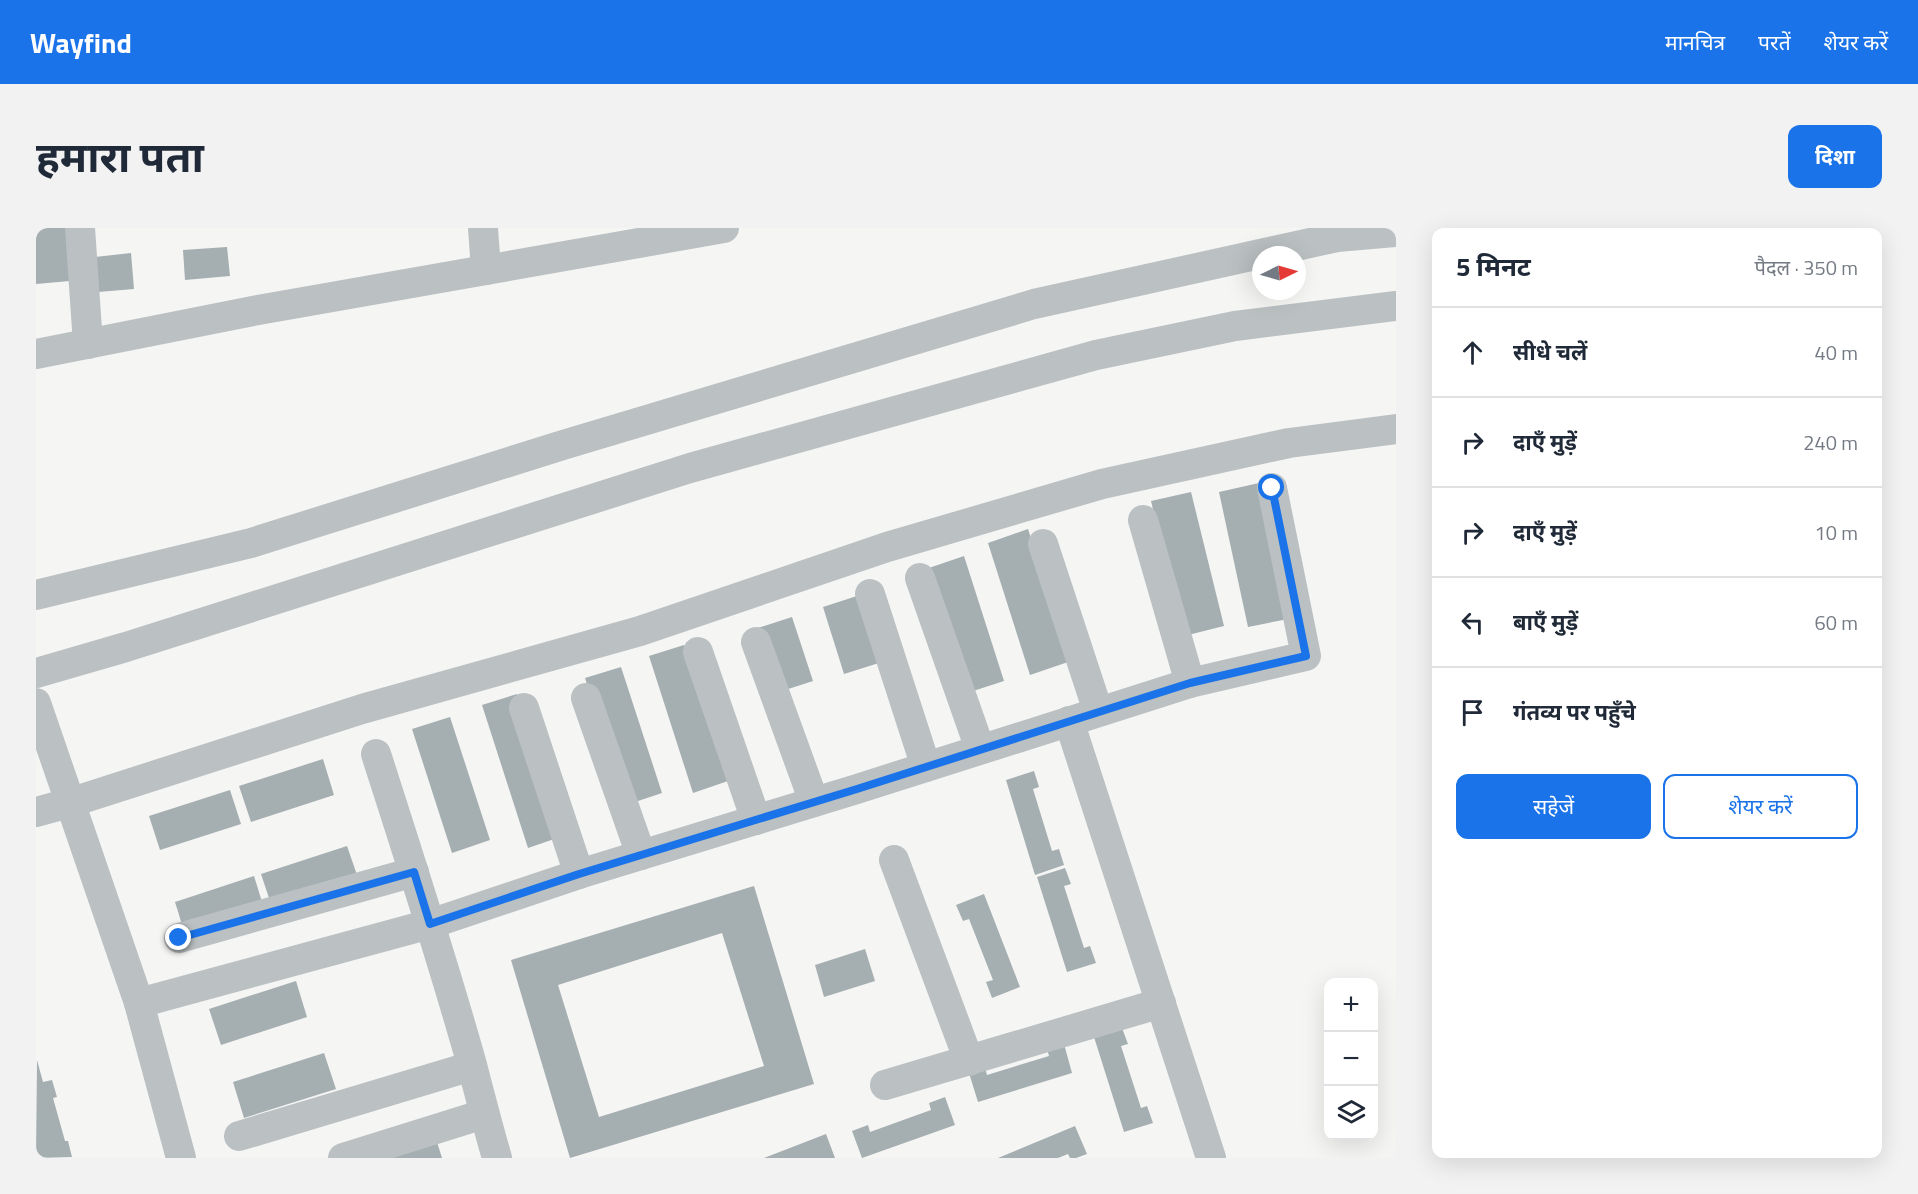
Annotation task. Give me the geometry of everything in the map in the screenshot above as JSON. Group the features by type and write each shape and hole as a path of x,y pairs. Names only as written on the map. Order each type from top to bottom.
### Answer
{"street":[{"path":"80,228 88,344"},
{"path":"483,228 486,270"},
{"path":"36,354 247,313 724,228"},
{"path":"36,595 251,543 574,441 1034,304 1337,237 1396,232"},
{"path":"36,673 126,648 690,468 1085,358 1235,326 1396,306"},
{"path":"36,812 362,710 640,632 888,547 1102,484 1289,443 1396,429"},
{"path":"139,1003 430,924 579,874 926,767 1098,711 1190,683 1306,656 1272,488"},
{"path":"1143,520 1190,683"},
{"path":"1044,544 1098,711"},
{"path":"920,578 981,749"},
{"path":"870,594 926,767"},
{"path":"756,642 814,802"},
{"path":"698,652 756,820"},
{"path":"586,698 641,855"},
{"path":"36,703 139,1003 181,1158"},
{"path":"524,708 579,874"},
{"path":"1069,721 1211,1158"},
{"path":"376,754 430,924 497,1158"},
{"path":"894,860 969,1061"},
{"path":"179,938 414,872"},
{"path":"885,1085 1161,1004"},
{"path":"239,1136 472,1066"},
{"path":"343,1158 484,1114"}],"building":[{"path":"76,228 81,280 36,284 36,229"},
{"path":"227,247 230,276 185,280 183,250"},
{"path":"131,253 134,289 98,292 95,257"},
{"path":"1259,483 1288,619 1248,627 1219,492"},
{"path":"1191,492 1224,626 1184,636 1151,501"},
{"path":"1028,529 1071,661 1030,675 988,543"},
{"path":"964,556 1004,681 967,693 926,569"},
{"path":"860,595 882,662 844,674 823,607"},
{"path":"792,617 813,681 779,692 758,628"},
{"path":"684,645 728,781 693,793 649,656"},
{"path":"621,667 662,793 626,805 585,678"},
{"path":"517,694 563,836 528,848 482,705"},
{"path":"450,717 490,840 452,853 412,729"},
{"path":"323,759 334,795 251,822 239,786"},
{"path":"1034,771 1039,787 1033,789 1052,851 1059,849 1064,865 1035,875 1006,780"},
{"path":"230,790 241,824 160,850 149,816"},
{"path":"347,846 358,878 272,907 261,874"},
{"path":"1065,868 1071,884 1064,886 1084,948 1090,946 1096,963 1067,972 1037,877"},
{"path":"254,876 263,905 184,931 175,902"},
{"path":"754,886 814,1084 570,1158 511,960","holes":["722,933 764,1066 599,1117 558,985"]},
{"path":"984,894 1020,987 992,998 986,982 993,980 969,919 963,921 956,905"},
{"path":"865,949 875,981 824,997 815,965"},
{"path":"296,981 307,1017 221,1045 209,1009"},
{"path":"1122,1028 1128,1044 1121,1046 1141,1108 1147,1106 1153,1123 1124,1132 1094,1037"},
{"path":"1064,1044 1072,1073 978,1102 969,1073 985,1068 987,1075 1049,1056 1047,1049"},
{"path":"324,1053 336,1089 244,1118 233,1082"},
{"path":"37,1060 43,1082 52,1080 57,1097 53,1098 72,1157 36,1158"},
{"path":"945,1097 955,1125 862,1158 852,1131 868,1125 870,1132 931,1110 929,1103"},
{"path":"1075,1126 1087,1154 1076,1158 1070,1158 1068,1154 1058,1158 998,1158"},
{"path":"826,1134 835,1158 764,1158"},
{"path":"436,1139 442,1158 379,1158"}],"route":[{"path":"179,938 414,872 430,924 579,874 857,789 1098,711 1190,683 1306,656 1272,488"}]}
